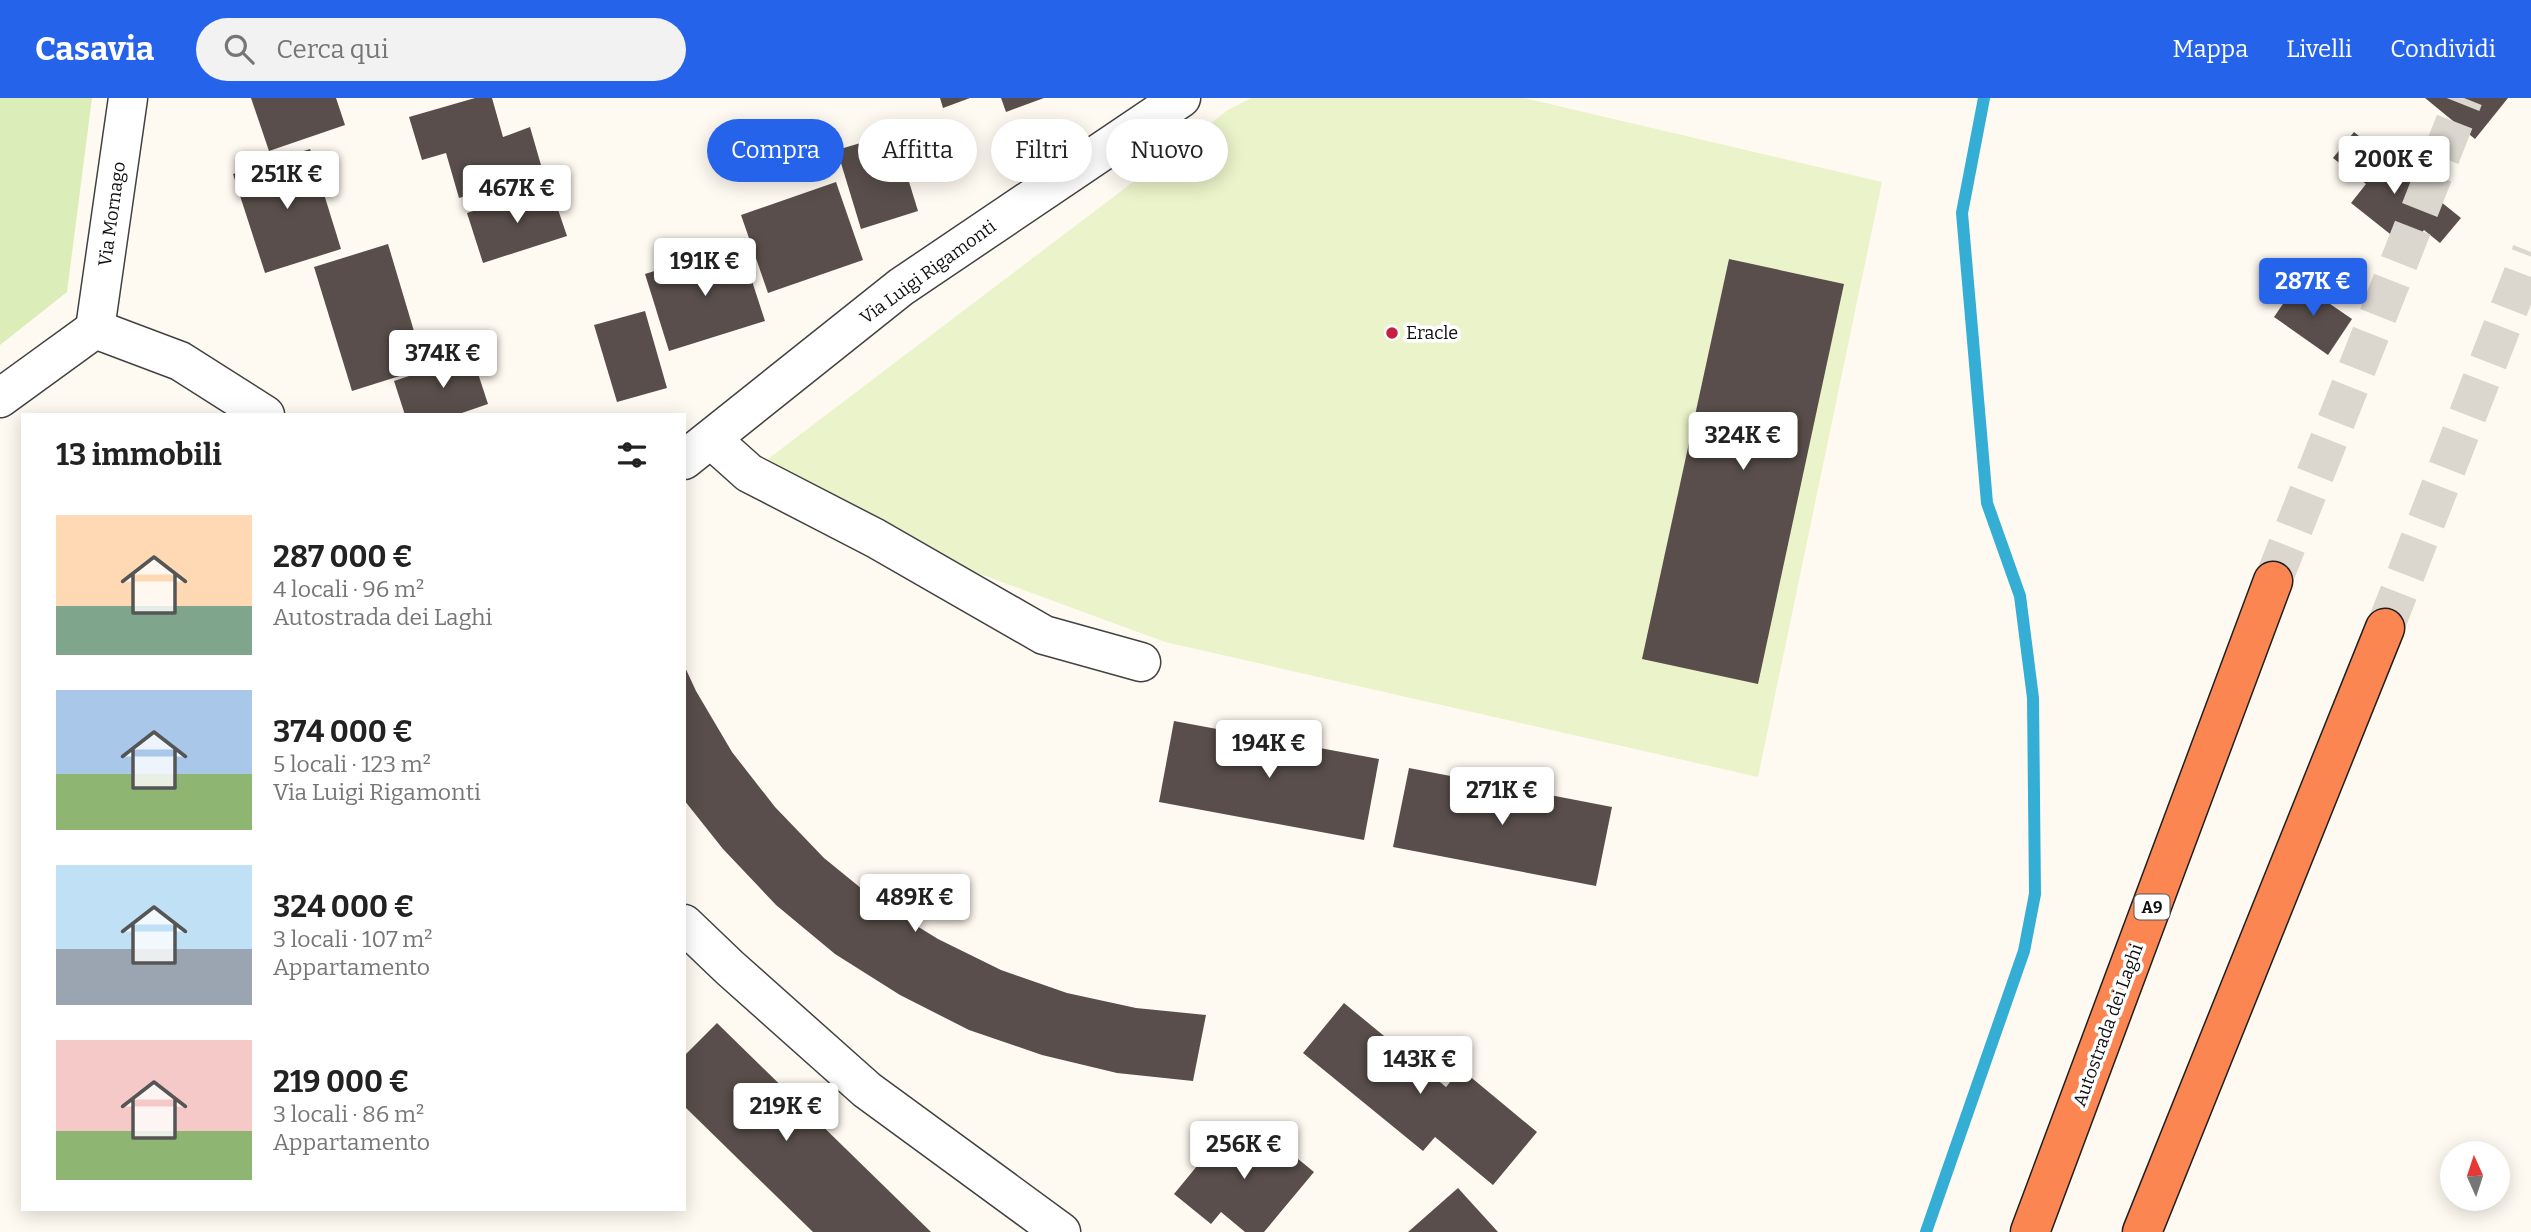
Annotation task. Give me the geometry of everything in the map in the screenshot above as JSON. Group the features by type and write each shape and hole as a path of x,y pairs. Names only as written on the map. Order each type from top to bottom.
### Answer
{"highway":[{"name":"Autostrada dei Laghi","path":"2030,1232 2273,581"},
{"path":"2142,1232 2385,628"}],"street":[{"name":"Via Mornago","path":"95,329 128,98"},
{"name":"Via Luigi Rigamonti","path":"697,449 901,287 1181,98"},
{"path":"0,398 95,329 180,361 262,413"},
{"path":"697,449 875,538 1044,635 1141,662"},
{"path":"686,926 867,1090 1061,1232"}],"green space":[{"path":"0,98 92,98 67,292 0,345"},
{"name":"Eracle","path":"1251,98 1524,98 1882,182 1758,777 1165,642 735,484 1133,182 1228,182 1228,119 1216,119"}],"building":[{"path":"251,98 336,98 345,125 269,151"},
{"path":"475,98 492,98 503,137 530,127 543,172 459,198 446,153 422,160 409,117"},
{"path":"940,98 970,98 943,108"},
{"path":"1001,98 1044,98 1006,112"},
{"path":"2425,98 2508,98 2475,139"},
{"path":"2354,132 2461,218 2440,243 2424,230 2409,249 2351,203 2366,184 2333,158"},
{"path":"858,144 858,182 909,182 918,211 861,229 844,173 844,148"},
{"path":"310,149 341,249 265,273 233,174"},
{"path":"836,182 863,260 768,293 741,215"},
{"path":"550,186 567,236 483,263 467,213"},
{"path":"388,244 425,368 352,391 314,267"},
{"path":"740,244 765,321 669,351 645,274"},
{"path":"1729,259 1844,284 1758,684 1642,659"},
{"path":"2298,282 2352,319 2328,355 2274,317"},
{"path":"645,311 667,388 617,402 594,325"},
{"path":"472,355 488,404 462,413 404,413 394,381"},
{"path":"686,669 732,752 775,807 824,858 878,902 938,939 1001,970 1067,993 1136,1008 1206,1015 1193,1081 1117,1073 1042,1055 969,1030 900,995 835,954 776,905 723,849 686,803"},
{"path":"1174,721 1379,759 1364,840 1159,802"},
{"path":"1409,768 1612,807 1596,886 1393,847"},
{"path":"1344,1003 1446,1087 1461,1069 1537,1132 1493,1185 1435,1137 1423,1151 1303,1053"},
{"path":"717,1023 931,1232 813,1232 686,1108 686,1054"},
{"path":"1234,1121 1263,1145 1270,1136 1314,1172 1264,1232 1245,1232 1221,1212 1211,1224 1174,1194"},
{"path":"1458,1188 1498,1232 1408,1232"}],"waterway":[{"path":"1926,1232 2024,951 2035,894 2033,698 2020,596 1987,503 1962,213 1984,98"}],"tunnel":[{"path":"2273,581 2464,98"},
{"path":"2385,628 2531,252"}],"place":[{"name":"Eracle","path":"1392,333"}]}
